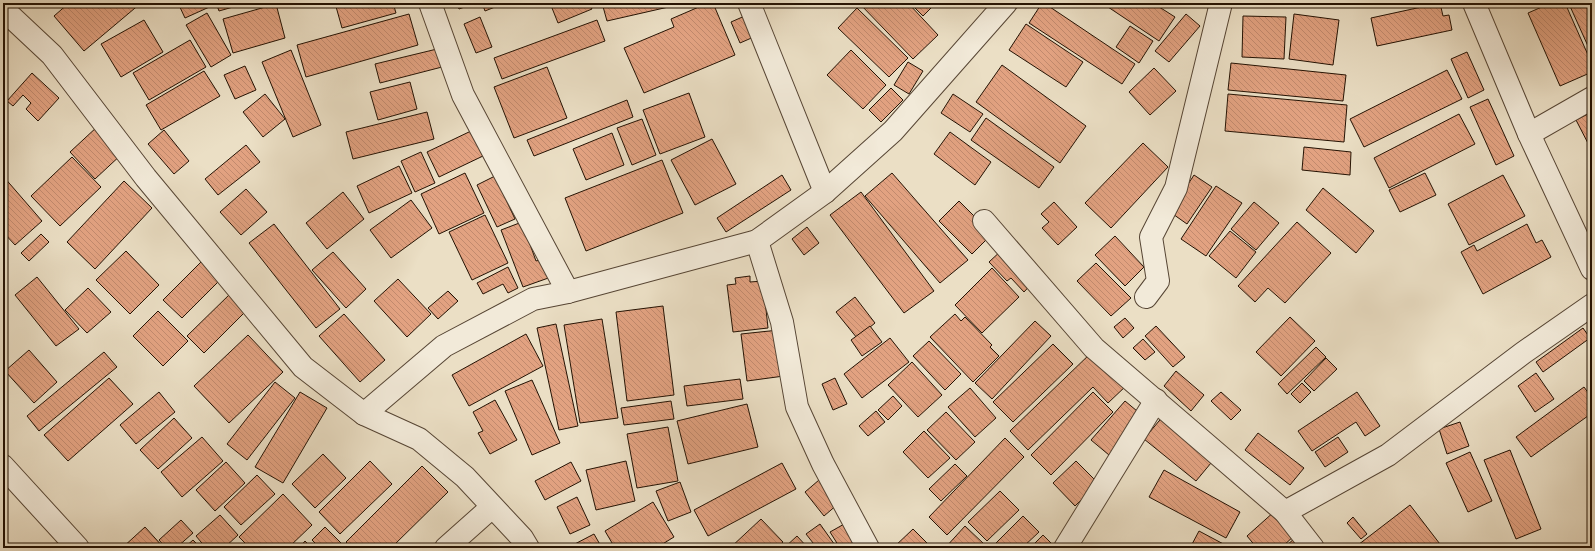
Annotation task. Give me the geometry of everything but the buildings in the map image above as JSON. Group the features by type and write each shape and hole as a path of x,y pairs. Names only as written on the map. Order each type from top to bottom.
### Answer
{"street":[{"path":"430,3 463,95 568,292"},
{"path":"749,3 825,192"},
{"path":"364,414 444,346 534,299 568,292 757,241 825,192 893,131 1006,3"},
{"path":"1146,297 1158,280 1151,237 1176,188 1221,3"},
{"path":"1474,3 1528,134 1592,269"},
{"path":"3,9 52,55 146,178 303,367 364,414 419,439 465,477 522,538 528,548"},
{"path":"1528,134 1592,98"},
{"path":"984,221 1094,348 1285,512 1313,548"},
{"path":"757,241 782,322 797,407 823,464 868,548"},
{"path":"1285,512 1388,455 1523,353 1592,305"},
{"path":"1065,548 1156,400"},
{"path":"3,466 78,548"},
{"path":"446,548 492,507"}]}
